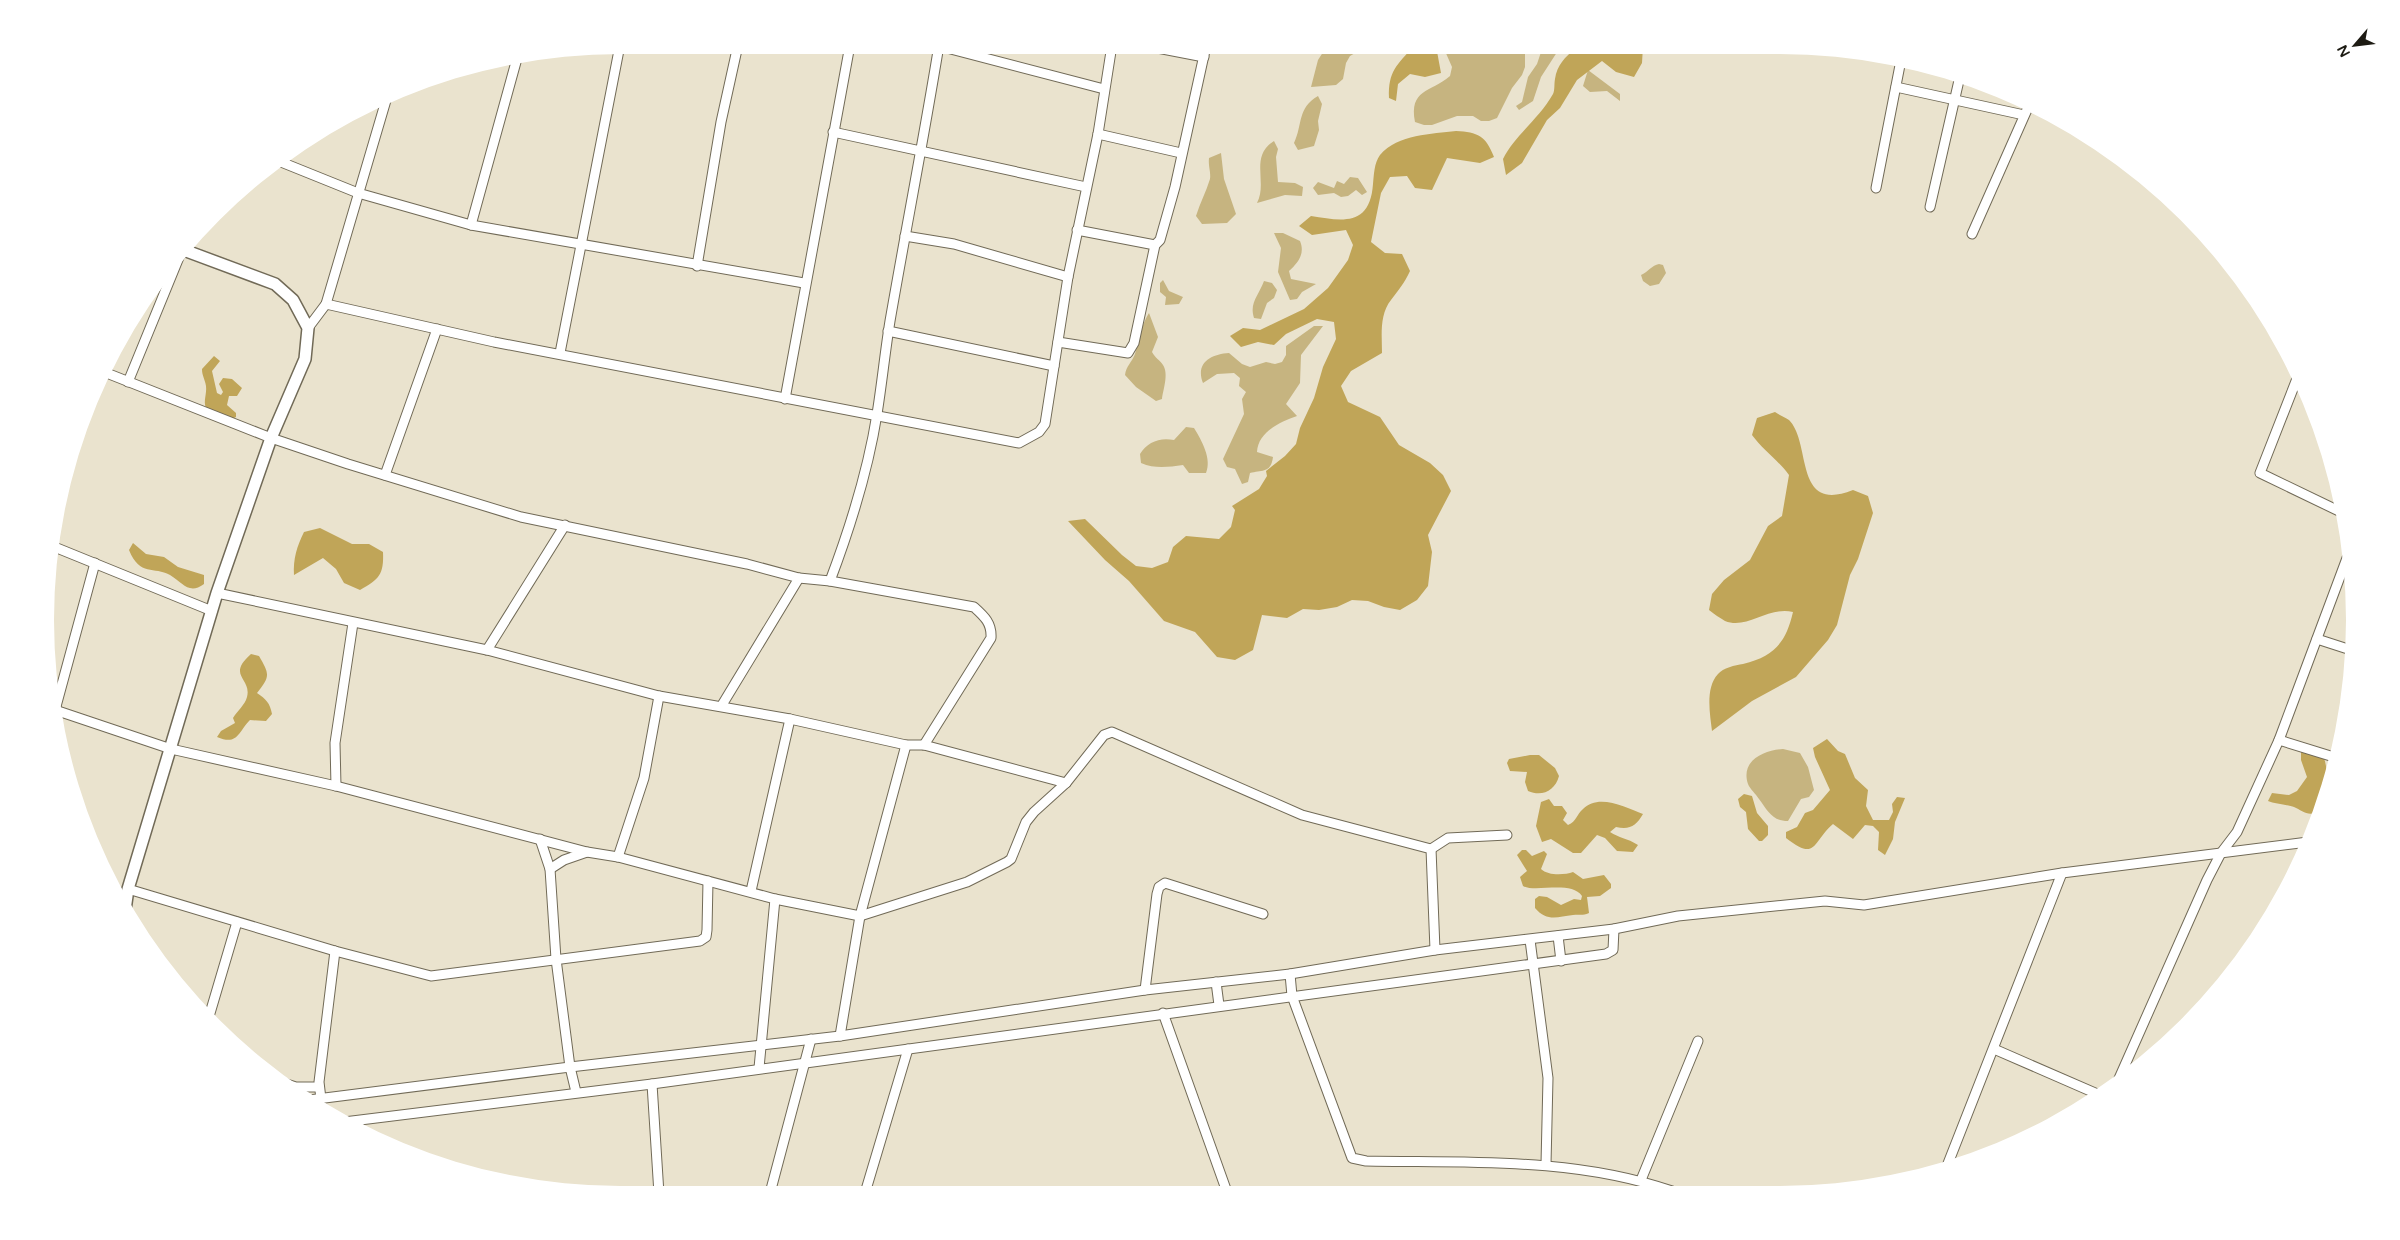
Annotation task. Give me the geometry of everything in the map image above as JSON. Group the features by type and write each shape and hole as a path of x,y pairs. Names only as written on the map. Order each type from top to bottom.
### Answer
{"street":[{"path":"560,353 583,244 618,54"},
{"path":"697,266 721,122 736,54"},
{"path":"784,399 848,54"},
{"path":"830,581 841,553 861,484 876,416 888,331 923,150 938,54"},
{"path":"970,54 1104,89"},
{"path":"326,304 437,329 784,399 1019,443 1039,432 1045,424 1068,277 1098,134 1111,54"},
{"path":"1188,54 1204,57"},
{"path":"1058,342 1128,354 1134,343 1154,245 1160,240 1165,222 1205,54"},
{"path":"471,225 515,64"},
{"path":"1876,188 1900,67"},
{"path":"1930,207 1959,83"},
{"path":"1896,87 2024,115"},
{"path":"127,897 217,593 271,438 305,359 308,328 326,304 384,105"},
{"path":"1972,234 2026,110"},
{"path":"833,132 923,150 1015,174 1086,187"},
{"path":"1098,134 1181,153"},
{"path":"285,164 358,193 471,225 804,284"},
{"path":"1077,230 1154,245"},
{"path":"905,236 954,244 1068,277"},
{"path":"189,253 275,284 293,300 308,328"},
{"path":"128,382 173,273"},
{"path":"385,475 437,329"},
{"path":"888,331 1054,366"},
{"path":"110,374 271,438 521,516 748,564 798,578 830,581 974,607 988,622 991,628 991,638 924,745"},
{"path":"2295,385 2260,473 2335,510"},
{"path":"487,650 565,526"},
{"path":"59,549 212,612"},
{"path":"59,695 95,563"},
{"path":"2123,1071 2221,853 2236,832 2279,740 2343,568"},
{"path":"722,705 798,578"},
{"path":"217,593 487,650 659,696 722,705 906,745 924,745 1066,783"},
{"path":"336,786 335,742 353,623"},
{"path":"2317,639 2345,648"},
{"path":"618,858 644,778 659,696"},
{"path":"62,712 171,749 336,786 587,852 750,891 775,899 860,916 967,882 1007,862 1011,859 1026,822 1034,812 1066,783 1104,735 1112,732 1302,815 1431,849 1448,838 1507,835"},
{"path":"750,891 790,719"},
{"path":"2279,740 2329,756"},
{"path":"840,1036 860,916 906,745"},
{"path":"540,839 550,869 556,959 570,1067 576,1092"},
{"path":"335,951 319,1087 321,1099 570,1067 840,1036 1145,990 1290,974 1435,950 1614,930 1678,916 1825,901 1864,905 2062,873 2300,843"},
{"path":"1431,849 1435,950"},
{"path":"550,869 564,860 587,852"},
{"path":"1949,1160 2062,873"},
{"path":"128,889 335,951 431,976 700,941 706,937 707,930 708,881"},
{"path":"1145,990 1157,894 1159,887 1165,883 1263,914"},
{"path":"758,1068 775,899"},
{"path":"211,1010 237,922"},
{"path":"356,1120 652,1084 1610,953 1613,950 1614,930"},
{"path":"1558,936 1560,960"},
{"path":"1530,940 1548,1078 1546,1164"},
{"path":"1290,974 1292,996 1352,1158 1366,1161 1546,1164 1616,1174 1658,1186"},
{"path":"1216,982 1219,1006"},
{"path":"1163,1014 1225,1186"},
{"path":"772,1186 811,1039"},
{"path":"1641,1180 1698,1041"},
{"path":"867,1186 908,1049"},
{"path":"1994,1049 2093,1092"},
{"path":"652,1084 658,1186"},
{"path":"300,1087 319,1087"}],"shaded area":[{"path":"1322,54 1353,54 1346,63 1343,79 1336,85 1311,87 1318,60"},
{"path":"1407,54 1437,54 1441,73 1425,77 1410,74 1398,84 1396,101 1389,98 1389,89 1392,75"},
{"path":"1446,54 1525,54 1525,67 1522,75 1512,88 1497,118 1481,121 1473,116 1457,116 1432,125 1415,122 1414,111 1418,97 1450,76 1452,67"},
{"path":"1540,54 1556,54 1541,77 1533,101 1519,110 1516,106 1522,102 1528,77 1537,64"},
{"path":"1569,54 1643,54 1642,63 1634,77 1616,72 1602,61 1577,80 1560,108 1547,120 1522,163 1506,175 1503,159 1514,142 1541,111 1554,92 1555,79 1560,65"},
{"path":"1588,70 1620,94 1620,101 1607,91 1590,92 1583,86"},
{"path":"1318,96 1322,104 1318,121 1319,130 1314,146 1298,150 1294,143 1304,111 1311,101"},
{"path":"1456,131 1480,136 1488,144 1494,157 1480,163 1447,158 1432,190 1415,188 1407,176 1390,177 1381,193 1371,242 1385,253 1402,254 1410,271 1387,306 1382,326 1382,353 1351,371 1341,386 1348,402 1380,417 1399,445 1430,463 1443,475 1451,491 1428,535 1432,552 1428,586 1417,600 1400,610 1368,601 1352,600 1337,607 1319,610 1303,609 1287,618 1262,615 1253,650 1235,660 1217,657 1195,632 1164,621 1129,581 1105,560 1068,521 1085,519 1136,566 1152,568 1168,562 1173,547 1186,536 1219,539 1231,527 1235,510 1232,506 1259,489 1267,476 1266,471 1285,456 1296,444 1300,428 1314,398 1323,367 1336,339 1334,322 1317,319 1286,334 1274,345 1258,342 1241,347 1230,336 1243,328 1260,330 1304,309 1328,288 1348,260 1353,245 1346,230 1312,235 1299,226 1311,216 1343,219 1352,218 1360,214 1366,208 1371,198 1377,162 1380,155 1387,148 1416,136"},
{"path":"1274,141 1278,149 1276,157 1278,182 1295,183 1303,187 1302,196 1285,195 1257,203 1261,187 1262,154"},
{"path":"1221,153 1224,179 1236,214 1227,223 1202,224 1196,216 1210,179 1209,158"},
{"path":"1350,177 1358,178 1367,192 1362,195 1356,190 1348,196 1341,197 1334,193 1318,195 1313,188 1318,182 1334,188 1337,181 1344,184"},
{"path":"1274,233 1283,233 1300,241 1301,253 1296,264 1289,271 1291,279 1316,284 1302,292 1297,299 1290,300 1278,272 1281,248"},
{"path":"1659,264 1663,265 1666,273 1659,284 1650,286 1643,281 1641,275"},
{"path":"1163,280 1169,291 1183,297 1179,304 1165,305 1166,297 1160,292 1160,283"},
{"path":"1264,281 1272,283 1277,290 1274,298 1267,303 1261,319 1254,318 1254,303"},
{"path":"1149,313 1158,337 1152,352 1163,365 1166,373 1162,399 1156,401 1136,387 1125,375 1135,354 1142,328"},
{"path":"1314,326 1323,326 1301,355 1300,383 1286,404 1297,416 1277,425 1261,439 1257,452 1273,457 1272,462 1266,470 1250,473 1248,482 1242,484 1235,469 1227,467 1223,459 1244,414 1242,399 1246,392 1239,386 1240,378 1234,373 1217,374 1203,383 1201,370 1203,365 1216,355 1229,353 1242,364 1250,367 1266,362 1275,364 1282,362 1286,355 1286,346"},
{"path":"214,356 220,361 212,371 217,393 221,395 223,392 219,384 223,378 232,379 242,388 237,396 229,396 227,405 236,413 236,417 232,419 206,408 205,405 206,386 202,369"},
{"path":"1775,412 1789,420 1796,431 1807,473 1812,484 1821,492 1834,495 1853,490 1868,496 1873,513 1858,559 1850,575 1837,625 1828,640 1796,677 1752,701 1712,731 1709,701 1711,686 1718,674 1726,668 1754,661 1771,652 1783,640 1793,612 1775,612 1750,621 1733,623 1725,621 1709,610 1712,594 1724,580 1750,560 1768,526 1782,516 1789,475 1752,435 1757,418"},
{"path":"1186,427 1194,428 1203,444 1208,462 1206,473 1189,473 1183,465 1156,467 1141,463 1140,454 1146,446 1154,441 1174,440"},
{"path":"320,528 352,544 369,544 383,552 379,576 360,590 344,583 336,569 323,558 294,575 296,553 304,532"},
{"path":"133,543 146,554 164,557 178,567 204,575 204,584 194,588 186,587 164,572 143,567 133,558 129,550"},
{"path":"251,654 259,656 267,672 266,679 257,693 267,702 272,714 266,721 250,720 234,739 229,740 217,737 221,731 235,723 233,718 246,700 248,691 240,672 244,661"},
{"path":"1827,739 1838,751 1845,754 1855,778 1868,790 1866,806 1873,820 1889,820 1893,812 1892,804 1897,797 1905,798 1895,822 1893,839 1885,855 1878,850 1879,832 1873,826 1865,825 1853,839 1833,824 1817,843 1809,849 1796,845 1786,838 1786,832 1797,827 1805,813 1813,810 1830,790 1815,757 1813,748"},
{"path":"1783,749 1800,753 1808,767 1814,790 1809,797 1801,799 1788,821 1778,819 1771,814 1749,786 1746,776 1751,763 1756,758 1762,754"},
{"path":"2301,751 2323,756 2325,761 2326,770 2312,814 2292,806 2268,801 2272,793 2289,795 2297,791 2307,777 2301,760"},
{"path":"1539,755 1555,768 1559,776 1554,786 1543,793 1528,791 1525,782 1527,772 1510,771 1507,763 1509,759"},
{"path":"1744,794 1752,796 1757,813 1768,826 1768,835 1762,841 1759,841 1748,829 1746,812 1740,807 1738,799"},
{"path":"1549,799 1554,806 1562,806 1567,813 1563,820 1568,825 1589,804 1596,802 1612,803 1643,814 1638,822 1632,826 1625,828 1616,827 1610,832 1638,845 1633,852 1617,851 1605,838 1597,835 1581,853 1573,853 1551,839 1542,842 1536,826 1541,802"},
{"path":"1522,850 1526,850 1532,856 1544,851 1547,854 1541,869 1548,873 1566,874 1573,872 1583,879 1604,875 1611,884 1611,888 1600,896 1587,897 1589,913 1548,917 1535,908 1535,899 1539,896 1547,897 1561,905 1574,899 1581,900 1582,896 1577,891 1570,889 1529,888 1523,886 1520,877 1527,871 1517,855"}]}
